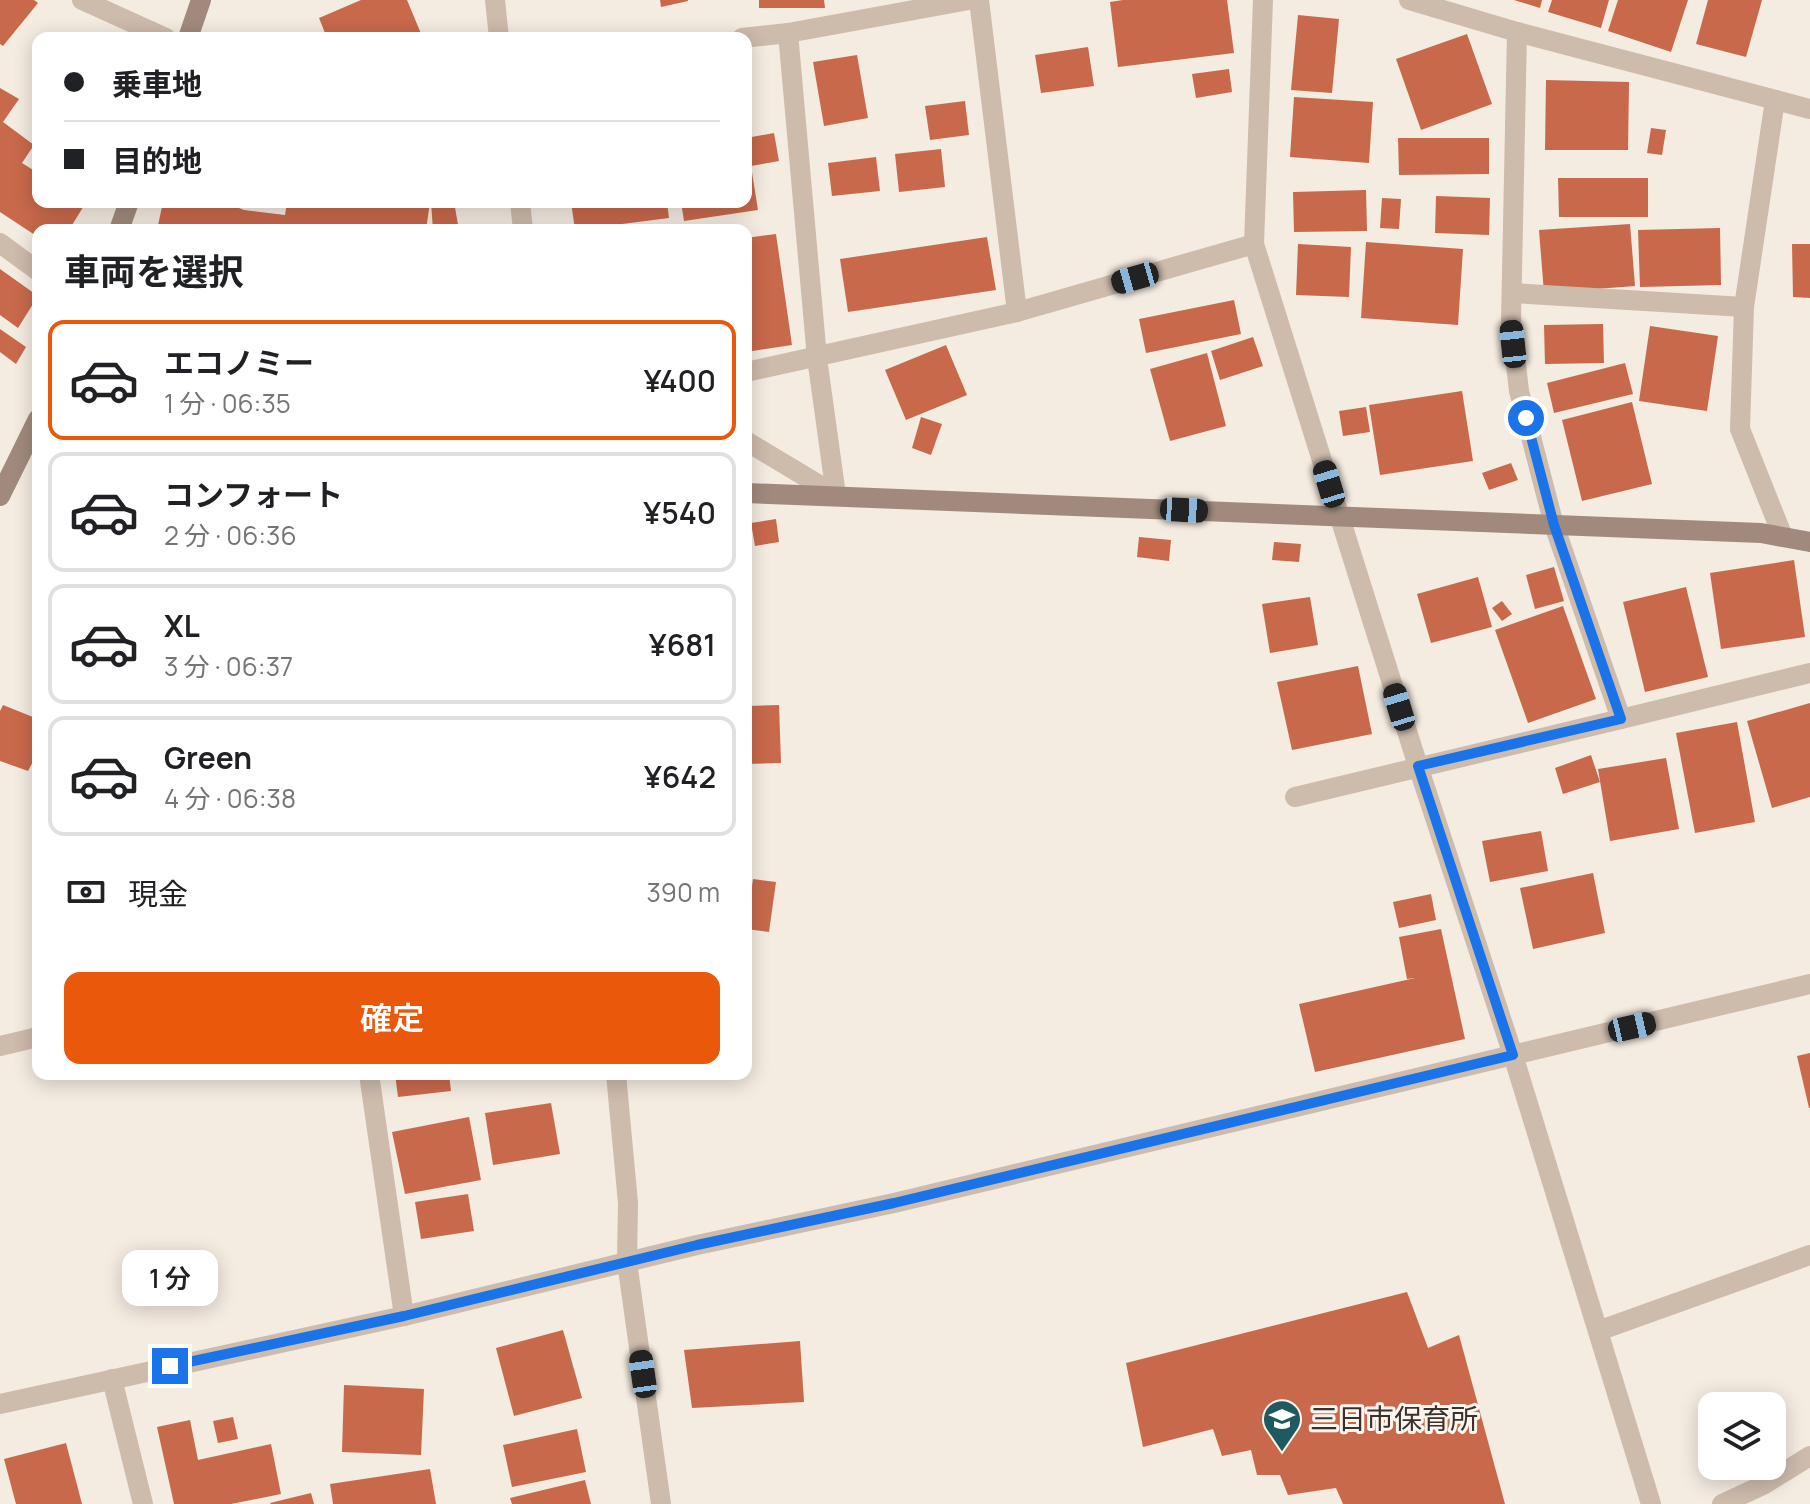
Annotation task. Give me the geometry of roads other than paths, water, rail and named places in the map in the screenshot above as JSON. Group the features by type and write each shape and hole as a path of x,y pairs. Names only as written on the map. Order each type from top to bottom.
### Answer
{"street":[{"path":"82,0 153,32"},
{"path":"190,32 201,0"},
{"path":"495,0 498,32"},
{"path":"752,37 969,0"},
{"path":"979,0 1017,312"},
{"path":"1263,0 1254,244 1418,766 1513,1055 1651,1504"},
{"path":"1409,0 1517,32 1810,109"},
{"path":"1517,32 1511,321 1519,391 1554,525 1621,719"},
{"path":"788,33 817,358 836,495"},
{"path":"1775,100 1744,307 1740,429 1783,537"},
{"path":"0,243 32,267"},
{"path":"752,371 1017,312 1254,244"},
{"path":"1512,293 1744,307"},
{"path":"0,496 32,431"},
{"path":"752,445 836,495"},
{"path":"752,493 1761,533 1810,542"},
{"path":"1295,797 1810,673"},
{"path":"0,1404 404,1316 627,1262 894,1203 1810,984"},
{"path":"0,1046 32,1038"},
{"path":"370,1080 404,1316"},
{"path":"617,1080 628,1203 627,1262 661,1504"},
{"path":"1598,1331 1810,1255"},
{"path":"112,1379 143,1504"},
{"path":"1722,1504 1763,1485 1810,1456"}],"place":[{"name":"三日市保育所","path":"1282,1453"}]}
